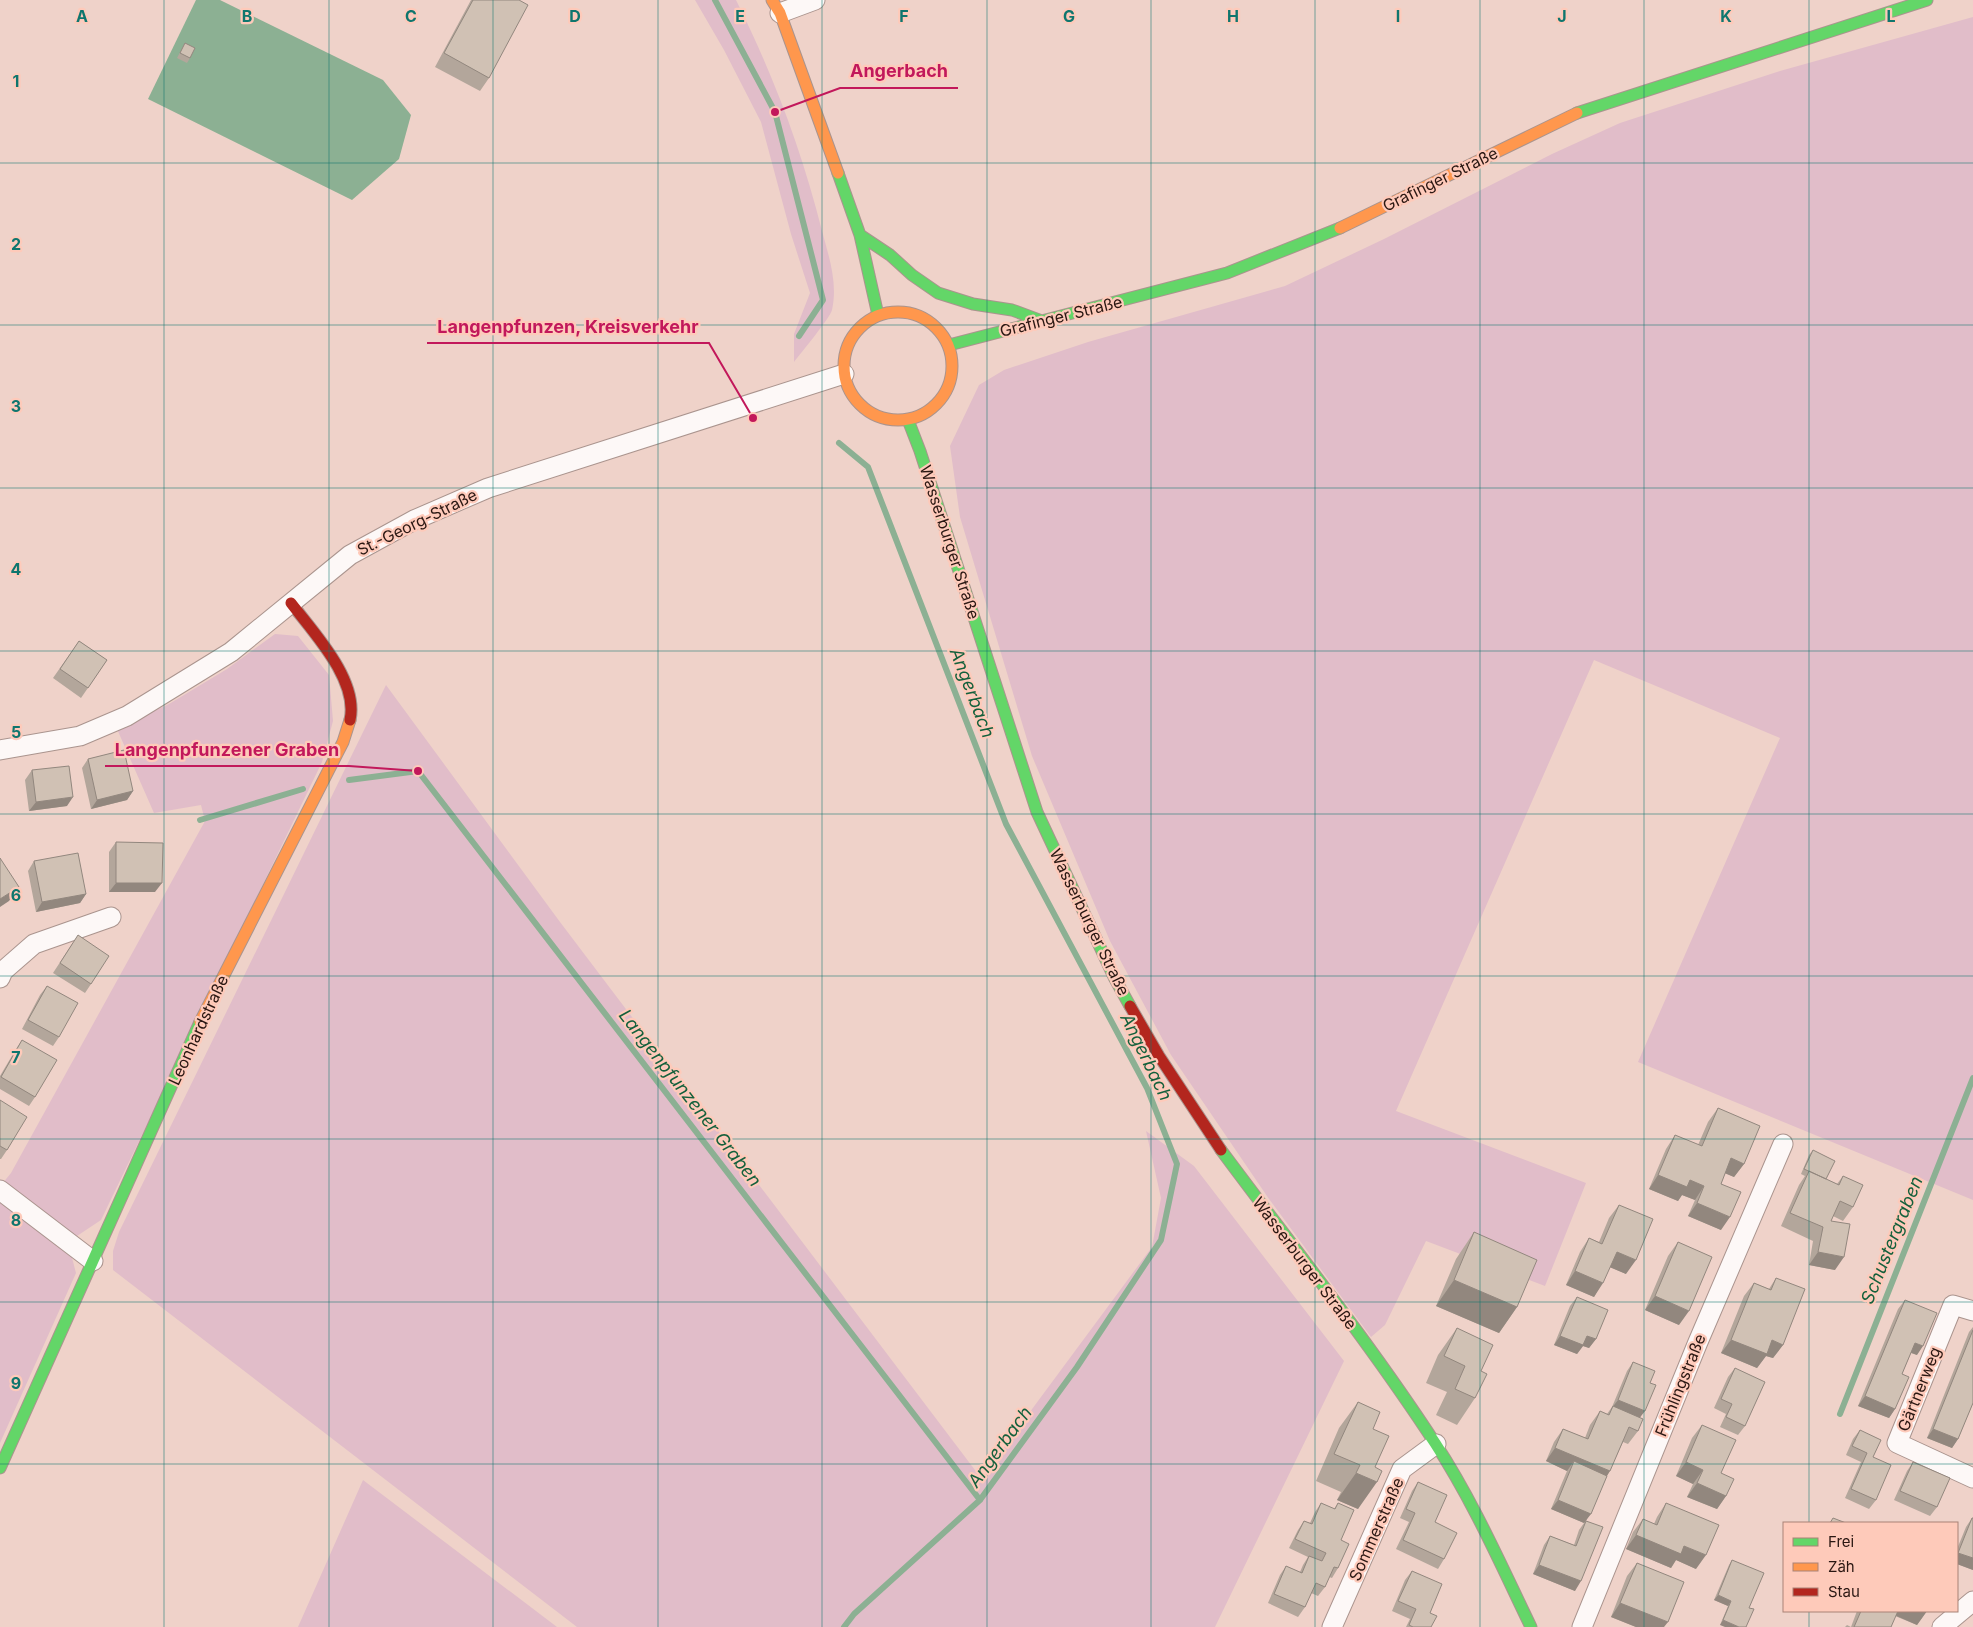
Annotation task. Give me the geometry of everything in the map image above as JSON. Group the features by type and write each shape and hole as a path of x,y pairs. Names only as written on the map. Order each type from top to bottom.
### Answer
{"street":[{"path":"815,0 776,6 860,235 878,315"},
{"name":"Grafinger Straße","path":"949,345 1227,273 1332,233 1571,116 1927,0"},
{"path":"860,235 890,255 912,276 938,292 973,304 1012,310 1042,321"},
{"path":"894,311 912,312 927,319 940,330 949,345 953,368 947,392 937,405 924,414 908,420 891,420 874,415 860,405 849,391 844,374 844,356 851,339 862,324 878,315 894,311"},
{"name":"St.-Georg-Straße","path":"0,750 80,736 127,716 230,652 350,555 414,520 488,488 844,374"},
{"name":"Wasserburger Straße","path":"908,420 920,451 1038,812 1114,977 1159,1056 1209,1134 1402,1393 1436,1444 1474,1508 1531,1627"},
{"name":"Leonhardstraße","path":"0,1468 209,1003 343,742 351,715 349,690 338,667 291,603"},
{"path":"0,978 3,971 34,944 111,917"},
{"name":"Frühlingstraße","path":"1582,1627 1698,1342 1783,1144"},
{"path":"0,1190 93,1261"},
{"name":"Gärtnerweg","path":"1973,1312 1953,1304 1897,1443 1973,1478"},
{"name":"Sommerstraße","path":"1332,1627 1402,1469 1436,1444"},
{"path":"1942,1627 1973,1601"}],"shaded area":[{"path":"196,0 220,0 383,80 411,115 399,159 352,200 148,99"},
{"path":"695,0 736,0 762,56 785,113 814,201 832,270 834,300 832,310 821,328 794,362 794,334 810,293 791,234 761,122 724,50"},
{"path":"1973,17 1973,1200 1638,1062 1780,738 1594,660 1396,1111 1586,1183 1545,1286 1426,1241 1385,1325 1371,1337 1269,1199 1171,1055 1110,941 1032,756 960,517 950,446 979,385 1004,370 1088,342 1285,286 1384,239 1552,154 1620,123 1780,71"},
{"path":"275,634 298,636 329,675 333,721 322,762 101,1220 77,1236 54,1225 2,1184 11,1173 205,821 201,805 154,813 117,729 169,704 227,669"},
{"path":"386,685 560,922 981,1478 1152,1247 1161,1198 1146,1131 1194,1166 1344,1361 1215,1627 577,1627 113,1270 113,1251 119,1232"},
{"path":"0,1201 71,1254 76,1273 0,1443"},
{"path":"363,1480 557,1627 298,1627"}],"building":[{"path":"473,0 519,0 528,5 489,78 444,53"},
{"path":"185,43 195,48 190,58 180,53"},
{"path":"79,641 107,660 88,688 60,669"},
{"path":"124,750 133,791 97,800 88,759"},
{"path":"69,766 73,797 36,802 32,770"},
{"path":"116,842 163,843 162,883 116,883"},
{"path":"78,853 86,894 42,902 34,861"},
{"path":"0,858 19,887 0,899"},
{"path":"78,935 109,956 91,984 60,963"},
{"path":"47,986 78,1003 59,1037 28,1020"},
{"path":"22,1040 57,1060 35,1097 1,1077"},
{"path":"0,1100 27,1117 7,1150 0,1146"},
{"path":"1718,1108 1760,1126 1744,1164 1731,1158 1721,1184 1741,1192 1730,1217 1697,1203 1704,1186 1690,1180 1687,1187 1658,1175 1675,1135 1702,1146"},
{"path":"1813,1150 1835,1161 1826,1179 1804,1169"},
{"path":"1809,1171 1839,1185 1843,1176 1863,1185 1853,1207 1840,1201 1831,1221 1850,1224 1844,1257 1818,1252 1823,1227 1790,1213"},
{"path":"1619,1205 1653,1219 1636,1260 1617,1252 1603,1283 1575,1271 1589,1238 1602,1244"},
{"path":"1474,1232 1537,1260 1517,1307 1454,1280"},
{"path":"1678,1242 1712,1257 1689,1311 1655,1296"},
{"path":"1776,1278 1805,1289 1783,1345 1772,1340 1767,1354 1731,1340 1754,1283 1771,1290"},
{"path":"1577,1297 1608,1310 1596,1339 1587,1336 1583,1345 1560,1336"},
{"path":"1905,1300 1937,1313 1923,1346 1915,1343 1902,1374 1909,1377 1895,1409 1865,1396"},
{"path":"1457,1328 1493,1345 1481,1371 1487,1374 1475,1398 1455,1389 1465,1366 1444,1356"},
{"path":"1973,1330 1973,1403 1958,1439 1933,1429"},
{"path":"1633,1362 1655,1371 1650,1383 1656,1385 1645,1411 1618,1400"},
{"path":"1735,1368 1765,1382 1745,1426 1726,1417 1732,1404 1721,1399"},
{"path":"1358,1402 1380,1412 1373,1429 1389,1436 1375,1467 1382,1471 1377,1482 1356,1473 1360,1465 1334,1454"},
{"path":"1613,1406 1643,1419 1638,1431 1629,1427 1610,1471 1555,1448 1563,1429 1588,1439 1600,1411 1609,1415"},
{"path":"1702,1425 1736,1440 1721,1473 1734,1479 1726,1496 1697,1483 1703,1470 1686,1462"},
{"path":"1860,1430 1881,1440 1873,1457 1891,1465 1876,1500 1851,1489 1867,1453 1852,1446"},
{"path":"1574,1461 1607,1476 1591,1514 1558,1500"},
{"path":"1913,1462 1950,1478 1937,1507 1900,1491"},
{"path":"1418,1482 1447,1495 1435,1522 1457,1533 1444,1559 1403,1540 1415,1513 1406,1509"},
{"path":"1321,1503 1335,1509 1338,1503 1354,1510 1341,1540 1349,1544 1338,1568 1334,1567 1325,1587 1316,1583 1305,1607 1274,1594 1286,1566 1302,1573 1309,1556 1322,1561 1326,1553 1295,1539 1304,1521 1312,1524"},
{"path":"1666,1503 1719,1525 1706,1555 1684,1546 1681,1554 1636,1535 1643,1519 1657,1525"},
{"path":"1833,1518 1843,1522 1831,1522"},
{"path":"1973,1518 1973,1558 1958,1553"},
{"path":"1586,1521 1603,1527 1581,1581 1539,1565 1550,1536 1576,1546"},
{"path":"1732,1560 1764,1573 1749,1608 1754,1609 1746,1627 1739,1627 1723,1620 1731,1601 1718,1595"},
{"path":"1637,1563 1684,1582 1668,1622 1620,1603"},
{"path":"1412,1571 1442,1584 1430,1613 1437,1616 1431,1627 1413,1627 1409,1625 1416,1609 1398,1601"},
{"path":"1861,1612 1898,1612 1891,1627 1854,1627"}],"waterway":[{"name":"Angerbach","path":"715,0 775,112 823,300 799,336"},
{"name":"Angerbach","path":"839,443 868,467 1006,824 1147,1088 1177,1164 1161,1240 1077,1367 980,1500 854,1614 844,1627"},
{"name":"Langenpfunzener Graben","path":"349,780 418,771 980,1500"},
{"path":"200,820 303,789"},
{"name":"Schustergraben","path":"1840,1414 1973,1078"}],"traffic: fast":[{"path":"1577,113 1927,0"},
{"path":"838,173 860,235 878,315"},
{"path":"949,345 1227,273 1340,228"},
{"path":"860,235 890,255 912,275 938,293 973,304 1012,310 1042,321"},
{"path":"908,420 920,451 1037,812 1114,977 1130,1006"},
{"path":"0,1468 200,1022"},
{"path":"1221,1150 1357,1331 1435,1443 1474,1510 1531,1627"}],"traffic: slow":[{"path":"772,0 780,13 838,173"},
{"path":"1340,228 1577,113"},
{"path":"898,312 919,316 937,327 948,345 952,366 948,387 937,405 919,416 898,420 877,416 859,405 848,387 844,366 848,345 859,327 877,316 898,312"},
{"path":"200,1022 343,742 350,720"}],"traffic: jam":[{"path":"291,603 322,642 341,673 348,689 351,705 350,720"},
{"path":"1130,1006 1159,1056 1221,1150"}],"place":[{"name":"Angerbach","path":"775,112"},
{"name":"Langenpfunzen, Kreisverkehr","path":"753,418"},
{"name":"Langenpfunzener Graben","path":"418,771"}]}
